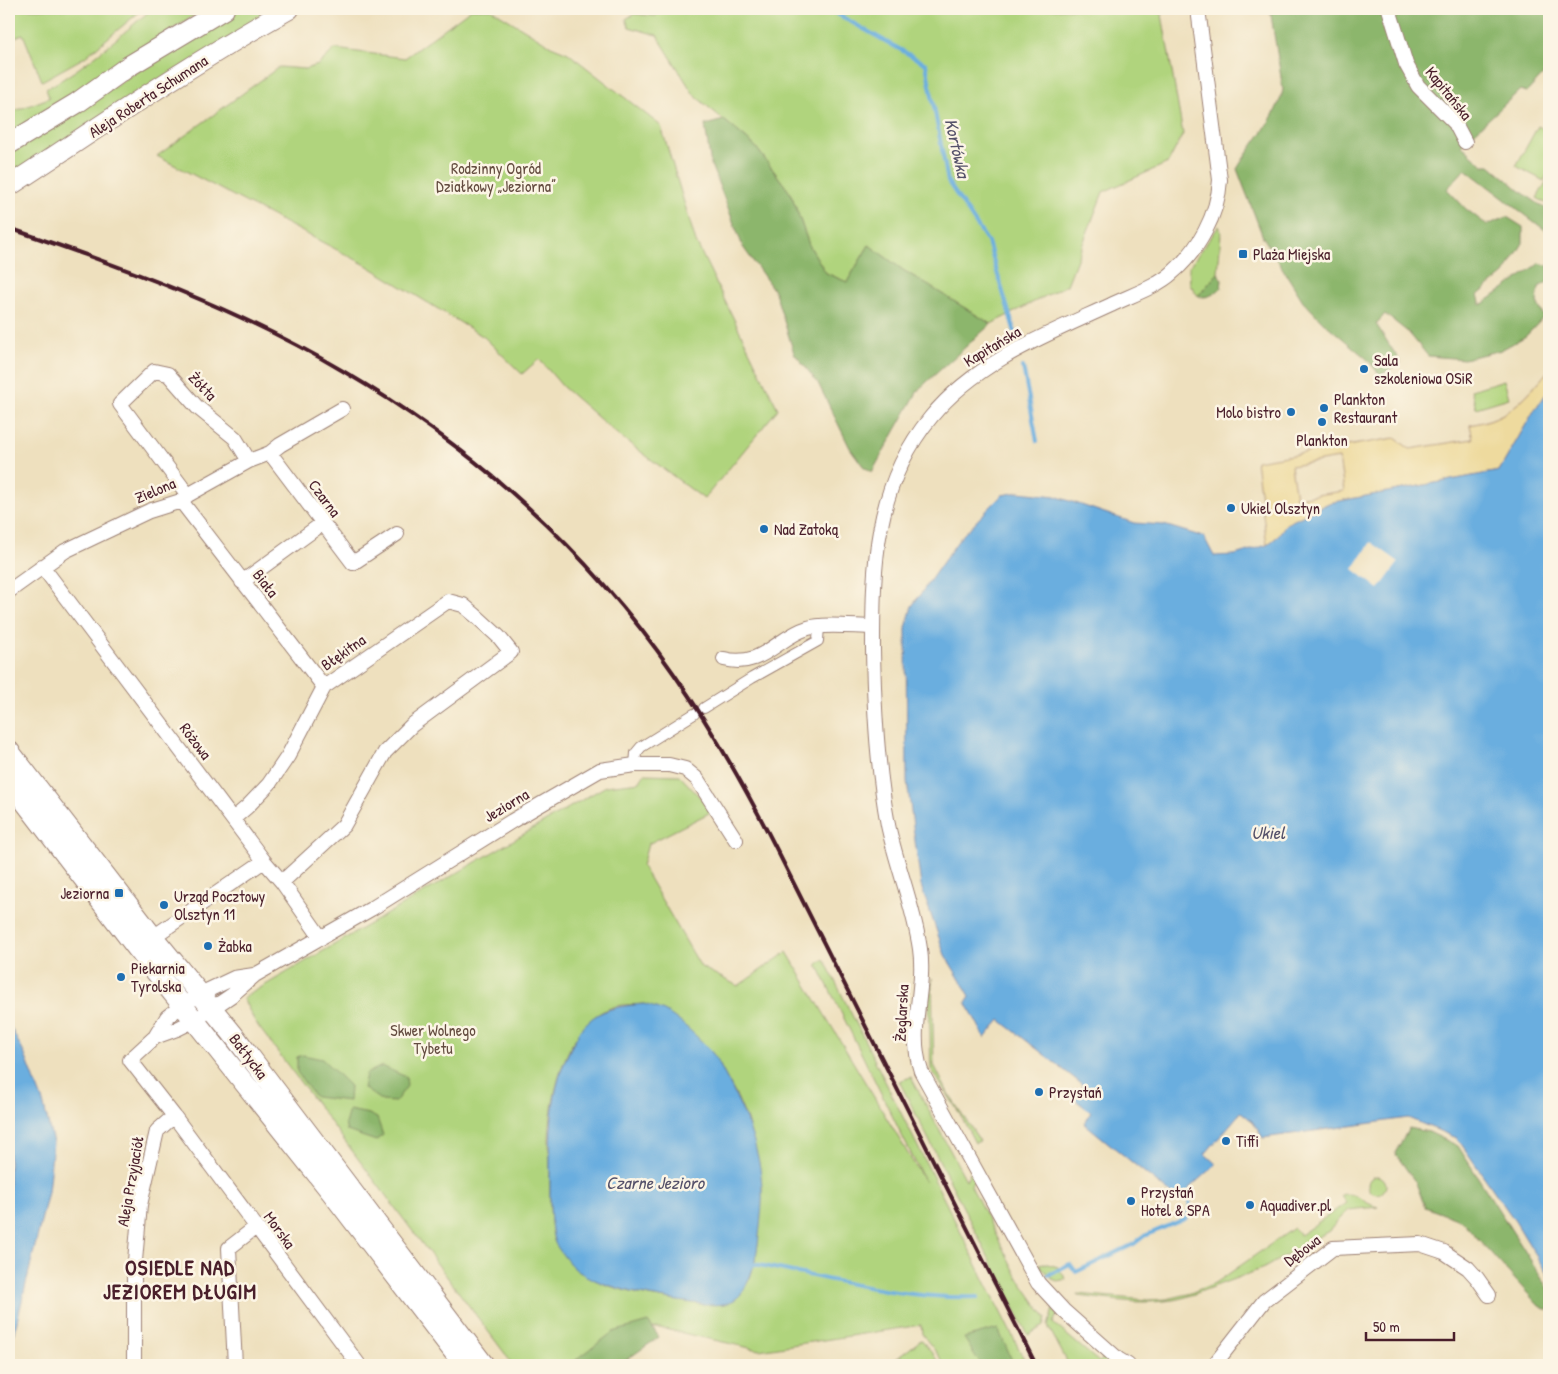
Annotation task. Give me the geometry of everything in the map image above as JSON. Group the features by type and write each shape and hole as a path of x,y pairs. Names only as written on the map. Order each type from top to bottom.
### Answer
{"main road":[{"name":"Aleja Roberta Schumana","path":"9,144 77,103 130,66 224,9"},
{"name":"Aleja Roberta Schumana","path":"9,186 146,96 289,9"},
{"name":"Bałtycka","path":"9,751 153,936 232,1033 484,1365"},
{"name":"Bałtycka","path":"9,781 332,1193 464,1365"}],"street":[{"name":"Kapitańska","path":"874,627 873,601 877,553 884,508 906,455 929,419 955,392 995,361 1135,294 1171,274 1192,252 1206,228 1219,196 1220,180 1198,9"},
{"name":"Kapitańska","path":"1389,9 1406,64 1418,86 1455,123 1465,142"},
{"name":"Żółta","path":"184,498 120,404 154,371 168,374 197,407 235,438 249,461"},
{"name":"Zielona","path":"9,590 65,551 149,511 184,498 249,461 270,453 280,445 342,410"},
{"name":"Czarna","path":"270,453 353,563 397,534"},
{"name":"Biała","path":"184,498 242,582 324,687"},
{"path":"242,582 323,524"},
{"name":"Różowa","path":"42,566 264,861 282,882 321,938"},
{"name":"Błękitna","path":"233,819 269,784 288,756 324,687 448,601 462,605 469,610 499,637 511,652 412,725 385,752 344,825 282,882"},
{"path":"635,765 637,750 752,678 818,641 819,626"},
{"path":"724,659 737,661 753,659 800,631 819,626 874,627"},
{"name":"Żeglarska","path":"874,627 874,714 883,793 889,828 916,929 921,959 915,1028 918,1064 926,1082 1038,1283 1064,1312 1118,1359 1128,1365"},
{"name":"Jeziorna","path":"206,1002 321,938 600,770 635,765 677,766 692,773 736,840"},
{"path":"153,936 264,861"},
{"name":"Jeziorna","path":"206,1002 234,978 255,975"},
{"path":"155,1037 177,1029 189,1013 206,1002"},
{"path":"174,1116 130,1060 155,1037 167,1017 189,1013 206,1002"},
{"name":"Morska","path":"174,1116 359,1365"},
{"name":"Aleja Przyjaciół","path":"134,1365 134,1280 140,1205 157,1130 174,1116"},
{"path":"235,1365 229,1248 256,1227"},
{"name":"Dębowa","path":"1214,1365 1264,1301 1333,1248 1420,1244 1444,1252 1468,1268 1489,1295"}],"green space":[{"path":"9,9 143,9 85,57 42,81 23,34 9,40"},
{"path":"152,9 194,9 193,16 90,84 9,134 9,113 49,98 46,89 88,62"},
{"path":"237,9 275,9 9,177 9,152"},
{"name":"Rodzinny Ogród Działkowy „Jeziorna”","path":"471,9 491,9 551,46 568,53 661,126 696,242 778,409 704,499 617,434 563,387 539,359 522,374 484,337 366,265 157,156 279,67 305,69 318,65 335,49 405,58"},
{"path":"659,9 1161,9 1183,134 1168,163 1103,192 1067,285 991,324 903,270 869,245 847,282 826,273 809,245 791,194 755,146 694,95 657,35 629,27 626,19 634,14 656,16"},
{"path":"1270,9 1549,9 1549,68 1527,92 1520,90 1461,145 1483,165 1490,165 1523,193 1549,211 1549,233 1465,169 1447,189 1466,209 1487,225 1507,217 1523,227 1523,243 1504,274 1478,295 1481,305 1540,263 1549,266 1549,281 1539,287 1537,302 1544,317 1526,336 1501,350 1464,359 1428,356 1409,333 1385,314 1376,324 1401,363 1380,375 1367,359 1323,322 1303,301 1263,237 1237,169 1275,111 1283,90"},
{"path":"724,120 755,146 791,194 809,245 826,273 847,282 869,245 903,270 991,324 919,389 872,472 863,466 850,448 818,383 794,353 775,292 743,247 711,165 705,125"},
{"path":"1538,126 1549,132 1549,171 1544,181 1516,166"},
{"path":"1549,177 1549,205 1537,198"},
{"path":"1219,226 1221,233 1218,273 1198,296 1190,284 1189,267"},
{"path":"1218,273 1222,280 1221,288 1208,296 1198,296"},
{"path":"1504,380 1509,398 1476,408 1471,390"},
{"name":"Skwer Wolnego Tybetu","path":"644,774 679,775 713,811 648,844 642,866 701,967 738,986 787,952 925,1182 817,964 824,959 1027,1365 946,1365 922,1334 921,1325 759,1350 660,1328 626,1329 576,1365 512,1365 255,1022 243,998 606,786 640,782","holes":["644,1004 678,1020 714,1055 747,1120 758,1159 762,1188 755,1261 750,1278 725,1304 676,1301 603,1284 578,1267 563,1252 556,1244 552,1232 550,1214 550,1121 558,1080 574,1041 585,1026 600,1013 617,1006"]},
{"path":"932,978 934,1065 948,1093 980,1141 975,1143 960,1114 931,1069 929,999"},
{"path":"303,1055 322,1059 350,1086 349,1101 315,1097 297,1072 297,1057"},
{"path":"382,1066 406,1077 407,1086 395,1102 382,1101 363,1088 366,1074"},
{"path":"911,1077 966,1180 970,1172 974,1179 971,1186 1018,1278 1046,1318 1044,1326 1028,1335 899,1081"},
{"path":"349,1110 369,1114 377,1118 383,1135 376,1141 347,1131 345,1124"},
{"path":"1409,1128 1429,1132 1458,1146 1549,1289 1549,1311 1539,1306 1462,1221 1425,1207 1416,1183 1395,1153"},
{"path":"1377,1176 1383,1179 1386,1185 1383,1191 1377,1194 1371,1191 1368,1185 1371,1179"},
{"path":"1341,1195 1354,1195 1378,1207 1348,1210 1329,1231 1264,1268 1183,1298 1157,1302 1078,1296 1077,1294 1148,1300 1167,1299 1188,1294 1217,1282 1294,1228 1300,1235 1346,1203"},
{"path":"1044,1263 1058,1267 1066,1279 1056,1281 1053,1279 1039,1264"},
{"path":"1053,1309 1057,1315 1053,1323 1099,1362 1104,1357 1108,1357 1122,1365 1113,1365 1106,1361 1102,1365 1069,1365 1048,1326"},
{"path":"648,1322 659,1337 619,1365 572,1365 572,1363 613,1332"},
{"path":"998,1329 1014,1365 981,1365 964,1338"},
{"path":"921,1340 941,1365 888,1365"}],"sand":[{"path":"1549,370 1549,390 1535,409 1499,471 1329,503 1287,524 1277,537 1267,545 1256,461 1395,438 1410,449 1473,439 1470,425 1490,420 1505,413 1525,396","holes":["1339,458 1344,491 1296,498 1291,466"]}],"water":[{"name":"Ukiel","path":"1549,390 1549,1277 1515,1221 1457,1138 1408,1118 1263,1138 1252,1121 1241,1112 1205,1154 1216,1164 1177,1199 1084,1123 1091,1112 1073,1098 1083,1085 1000,1020 985,1038 966,1002 970,996 945,955 921,886 907,781 906,628 912,606 960,538 1002,495 1019,492 1055,496 1134,523 1164,525 1204,537 1214,556 1235,555 1267,545 1277,537 1286,524 1329,503 1499,471 1535,409"},
{"name":"Czarne Jezioro","path":"644,1004 664,1011 676,1019 714,1055 739,1103 755,1145 761,1174 762,1194 757,1251 753,1268 743,1291 738,1297 724,1304 708,1305 673,1300 607,1285 579,1272 562,1254 553,1238 550,1202 552,1114 559,1077 566,1059 580,1030 596,1016 618,1007"},
{"path":"9,1024 25,1055 43,1102 53,1143 48,1192 9,1355"}],"pier":[{"path":"1371,542 1399,562 1379,589 1353,569"}],"waterway":[{"name":"Kortówka","path":"828,9 926,64 948,182 988,242 1016,336"},
{"name":"Kortówka","path":"1023,367 1037,441"},
{"path":"1048,1275 1070,1264 1076,1272 1134,1244 1144,1236 1187,1218 1190,1207 1187,1190"},
{"path":"754,1264 894,1292 950,1297 978,1297"}],"railway":[{"path":"9,228 95,258 180,291 263,328 343,371 437,433 482,468 525,504 604,585 640,628 674,674 716,738 741,782 1036,1365"}],"place":[{"name":"Plaża Miejska","path":"1243,254"},
{"name":"Sala szkoleniowa OSiR","path":"1364,369"},
{"name":"Plankton Restaurant","path":"1324,408"},
{"name":"Molo bistro","path":"1291,412"},
{"name":"Plankton","path":"1322,422"},
{"name":"Ukiel Olsztyn","path":"1231,508"},
{"name":"Nad Zatoką","path":"764,529"},
{"name":"Jeziorna","path":"119,893"},
{"name":"Urząd Pocztowy Olsztyn 11","path":"164,905"},
{"name":"Żabka","path":"208,946"},
{"name":"Piekarnia Tyrolska","path":"121,977"},
{"name":"Przystań","path":"1039,1092"},
{"name":"Tiffi","path":"1226,1141"},
{"name":"Przystań Hotel & SPA","path":"1131,1201"},
{"name":"Aquadiver.pl","path":"1250,1205"}],"district":[{"name":"OSIEDLE NAD JEZIOREM DŁUGIM","path":"180,1280"}]}
